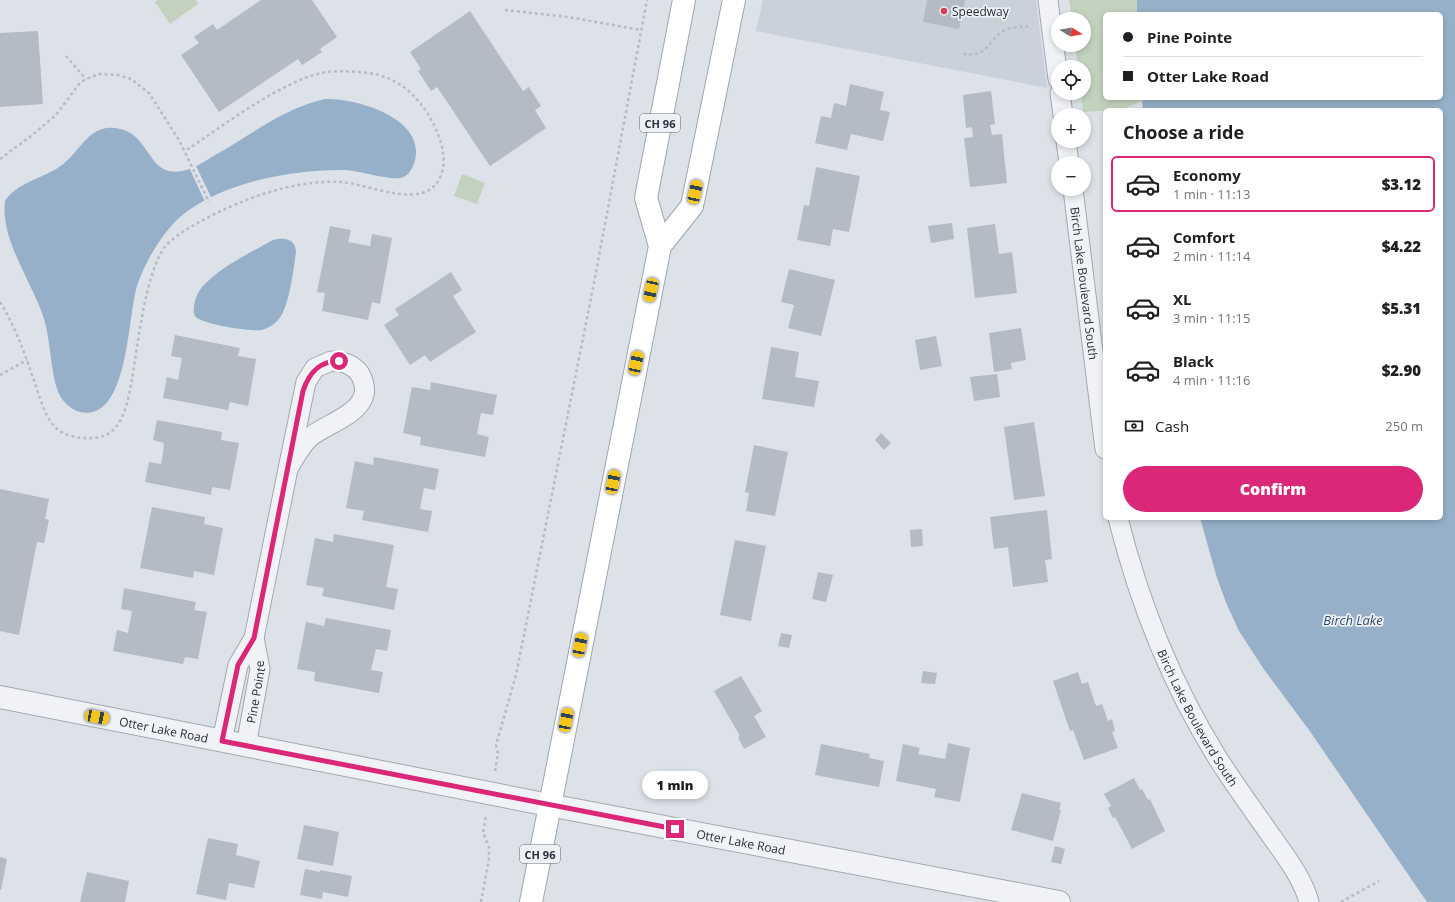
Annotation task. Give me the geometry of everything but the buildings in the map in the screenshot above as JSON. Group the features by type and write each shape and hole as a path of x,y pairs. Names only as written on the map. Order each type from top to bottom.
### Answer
{"main road":[{"name":"CH 96","path":"660,246 646,198 684,0"},
{"name":"CH 96","path":"531,902 660,246 692,206 734,0"}],"street":[{"path":"1048,0 1051,24"},
{"name":"Birch Lake Boulevard South","path":"1073,196 1103,434"},
{"name":"Pine Pointe","path":"222,741 238,665 254,638 288,469 306,382 315,368 323,363 339,361 347,363 358,372 364,385 364,392 359,405 349,415 316,432 308,438 288,469"},
{"name":"Birch Lake Boulevard South","path":"1119,520 1149,620 1180,690 1217,757 1290,863 1304,888 1309,902"},
{"name":"Pine Pointe","path":"246,746 260,669 254,638"},
{"name":"Otter Lake Road","path":"0,697 549,805 1059,902"}],"path":[{"path":"481,902 489,859 489,847 483,833 498,753 496,745 516,675 591,296 647,0"},
{"path":"505,10 562,16 641,30"},
{"path":"963,54 980,54 1006,30 1051,24"},
{"path":"66,56 86,78"},
{"path":"0,302 13,324 44,409 54,426 64,433 76,437 91,439 105,436 115,428 122,418 131,386 150,281 164,249 175,237 205,220 253,198 269,192 305,183 350,183 405,194 419,195 428,191 436,184 443,166 441,144 438,135 428,114 416,97 407,88 391,79 362,72 328,72 300,80 269,96 185,151"},
{"path":"0,159 56,115 79,84 86,78 99,74 112,74 131,79 141,85 157,104 192,164 209,202"},
{"path":"0,375 27,360"},
{"path":"1340,902 1379,881"}],"shaded area":[{"path":"763,0 1036,0 1047,88 756,31"}],"green space":[{"path":"158,0 196,0 198,4 170,24 155,2"},
{"path":"1069,0 1137,0 1137,12 1103,12 1103,100 1142,101 1125,108 1103,108 1103,111 1091,112 1091,108 1083,108 1082,100 1091,100 1091,60 1077,60 1076,52 1091,52 1091,12 1071,12"},
{"path":"462,174 485,183 477,204 454,196"}],"water":[{"name":"Birch Lake","path":"1137,0 1455,0 1455,902 1427,902 1309,730 1263,668 1239,631 1227,605 1217,578 1201,520 1443,520 1443,108 1143,108 1142,100 1443,100 1443,12 1137,12"},
{"path":"325,99 355,103 372,108 388,115 402,124 412,136 416,150 413,166 408,174 405,177 395,178 345,170 324,170 277,176 229,189 207,199 188,211 172,225 162,238 152,252 141,275 134,297 124,362 117,384 109,401 96,411 80,412 70,407 58,392 53,374 44,319 18,261 7,231 5,201 17,189 62,165 85,140 98,131 106,128 115,128 127,131 136,137 161,168 170,171 182,171 199,164 282,115 310,103"},
{"path":"285,239 293,243 296,251 286,306 277,321 262,330 237,329 206,322 195,316 194,305 198,293 209,280 236,261 273,240"}],"pier":[{"path":"195,164 212,199 205,202 189,167"}],"place":[{"name":"Speedway","path":"944,11"}],"route":[{"path":"339,361 323,363 315,368 306,382 303,391 254,638 238,665 222,741 675,829"}]}
